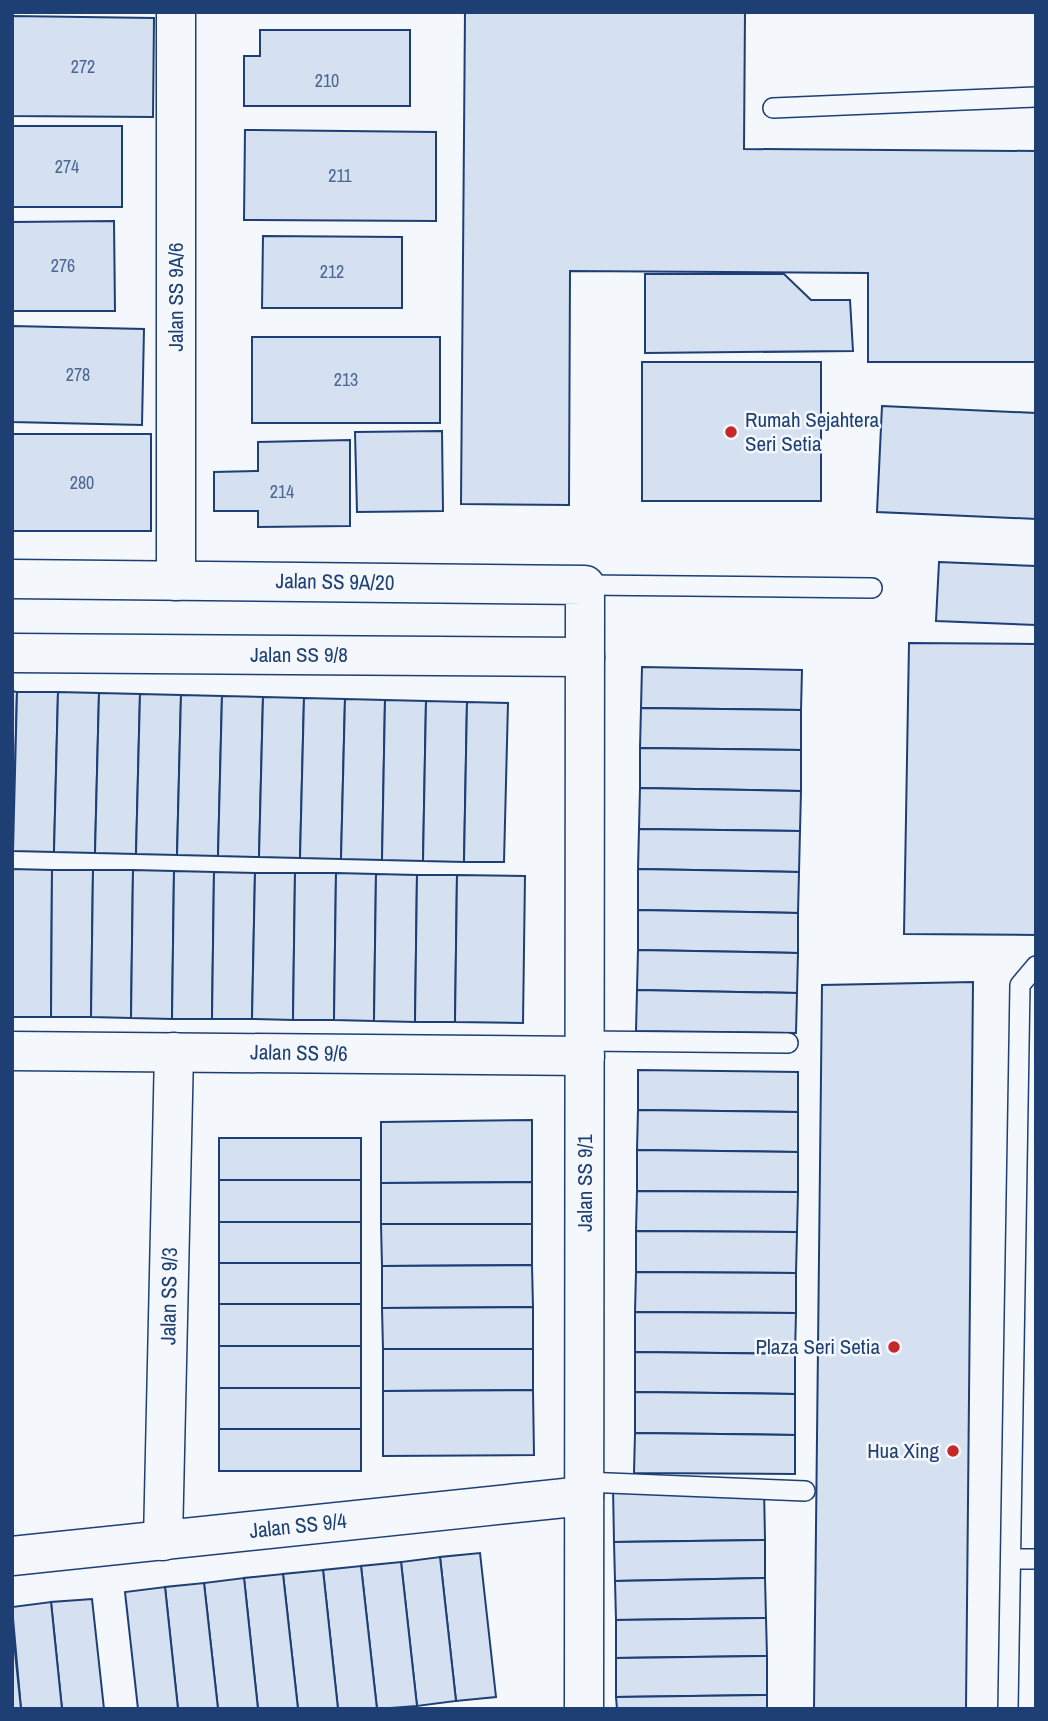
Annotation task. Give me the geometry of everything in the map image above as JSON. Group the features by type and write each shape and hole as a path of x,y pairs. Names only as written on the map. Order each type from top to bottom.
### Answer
{"street":[{"name":"Jalan SS 9A/6","path":"176,12 176,581"},
{"name":"Jalan SS 9A/20","path":"12,579 585,585"},
{"path":"585,585 585,657"},
{"name":"Jalan SS 9/8","path":"12,653 585,657"},
{"name":"Jalan SS 9/1","path":"584,1709 585,657"},
{"name":"Jalan SS 9/6","path":"12,1051 585,1048"},
{"name":"Jalan SS 9/3","path":"163,1541 174,1052"},
{"name":"Jalan SS 9/4","path":"13,1556 163,1541 584,1489"},
{"path":"12,1550 13,1556"}],"lane":[{"path":"773,108 1036,97"},
{"path":"585,585 872,588"},
{"path":"1008,1709 1020,985 1036,967"},
{"path":"585,1048 788,1043"},
{"path":"584,1489 805,1491"},
{"path":"1011,1559 1036,1559"}],"building":[{"path":"465,12 745,12 744,149 1036,151 1036,362 868,362 868,273 570,271 569,505 461,504"},
{"path":"12,16 154,18 153,117 12,116"},
{"path":"260,30 410,30 410,106 244,106 244,56 260,56"},
{"path":"12,126 122,126 122,207 12,207"},
{"path":"245,130 436,132 436,221 244,220"},
{"path":"114,221 115,311 12,311 12,222"},
{"path":"263,236 402,237 402,308 262,308"},
{"path":"645,274 784,274 811,300 850,300 853,351 645,353"},
{"path":"12,326 144,329 142,425 12,422"},
{"path":"252,337 440,337 440,423 252,423"},
{"name":"Rumah Sejahtera Seri Setia","path":"642,362 821,362 821,501 642,501"},
{"path":"882,406 1036,413 1036,519 877,512"},
{"path":"442,431 443,511 357,512 355,432"},
{"path":"12,434 151,434 151,531 12,531"},
{"path":"350,440 350,526 258,527 258,511 214,511 214,472 258,471 258,442"},
{"path":"939,562 1036,566 1036,625 936,621"},
{"path":"909,643 1036,644 1036,935 904,934"},
{"path":"642,667 802,670 801,710 641,708"},
{"path":"12,691 17,692 13,851 12,851"},
{"path":"17,692 58,692 54,852 13,851"},
{"path":"58,692 99,693 95,853 54,852"},
{"path":"99,693 140,694 136,854 95,853"},
{"path":"140,694 181,695 177,855 136,854"},
{"path":"181,695 222,696 218,856 177,855"},
{"path":"222,696 263,697 259,857 218,856"},
{"path":"263,697 304,698 300,858 259,857"},
{"path":"304,698 345,699 341,859 300,858"},
{"path":"345,699 385,700 382,860 341,859"},
{"path":"385,700 426,701 423,861 382,860"},
{"path":"426,701 467,702 464,862 423,861"},
{"path":"467,702 508,703 504,862 464,862"},
{"path":"641,708 801,710 801,750 640,748"},
{"path":"640,748 801,750 801,791 640,788"},
{"path":"640,788 801,791 800,831 639,829"},
{"path":"639,829 800,831 799,872 638,869"},
{"path":"12,869 52,870 51,1017 12,1017"},
{"path":"638,869 799,872 798,913 638,910"},
{"path":"52,870 93,870 91,1017 51,1017"},
{"path":"93,870 133,870 131,1018 91,1017"},
{"path":"133,870 174,871 172,1019 131,1018"},
{"path":"174,871 214,872 212,1019 172,1019"},
{"path":"214,872 255,873 252,1019 212,1019"},
{"path":"255,873 295,873 293,1020 252,1019"},
{"path":"295,873 336,873 334,1020 293,1020"},
{"path":"336,873 376,874 374,1021 334,1020"},
{"path":"376,874 417,875 415,1022 374,1021"},
{"path":"417,875 457,875 455,1022 415,1022"},
{"path":"457,875 525,876 523,1023 455,1022"},
{"path":"638,910 798,913 798,953 638,950"},
{"path":"638,950 798,953 797,993 637,990"},
{"name":"Plaza Seri Setia","path":"973,982 966,1709 814,1709 822,985"},
{"path":"637,990 797,993 796,1033 636,1031"},
{"path":"638,1070 798,1072 798,1112 638,1110"},
{"path":"638,1110 798,1112 798,1152 637,1150"},
{"path":"532,1120 532,1182 381,1183 381,1122"},
{"path":"219,1138 361,1138 361,1180 219,1180"},
{"path":"637,1150 798,1152 798,1192 637,1191"},
{"path":"219,1180 361,1180 361,1222 219,1222"},
{"path":"532,1182 532,1224 381,1224 381,1183"},
{"path":"637,1191 798,1192 797,1232 636,1231"},
{"path":"219,1222 361,1222 361,1263 219,1263"},
{"path":"381,1224 532,1224 532,1265 382,1266"},
{"path":"636,1231 797,1232 796,1273 636,1272"},
{"path":"219,1263 361,1263 361,1304 219,1304"},
{"path":"532,1265 533,1307 382,1308 382,1266"},
{"path":"636,1272 796,1273 796,1313 635,1312"},
{"path":"219,1304 361,1304 361,1346 219,1346"},
{"path":"533,1307 533,1349 383,1349 382,1308"},
{"path":"635,1312 796,1313 795,1354 635,1352"},
{"path":"219,1346 361,1346 361,1388 219,1388"},
{"path":"383,1349 533,1349 533,1390 383,1391"},
{"path":"635,1352 795,1354 795,1394 635,1392"},
{"path":"219,1388 361,1388 361,1429 219,1429"},
{"path":"533,1390 534,1455 383,1456 383,1391"},
{"path":"635,1392 795,1394 795,1435 635,1433"},
{"path":"219,1429 361,1429 361,1471 219,1471"},
{"path":"635,1433 795,1435 795,1474 634,1473"},
{"path":"764,1487 765,1540 614,1542 613,1488"},
{"path":"765,1540 765,1578 615,1581 614,1542"},
{"path":"480,1553 496,1697 456,1701 440,1557"},
{"path":"440,1557 456,1701 417,1706 401,1562"},
{"path":"401,1562 417,1706 377,1709 361,1566"},
{"path":"361,1566 377,1709 338,1709 323,1570"},
{"path":"323,1570 338,1709 298,1709 283,1574"},
{"path":"283,1574 298,1709 258,1709 244,1578"},
{"path":"244,1578 258,1709 218,1709 204,1583"},
{"path":"765,1578 766,1618 616,1620 615,1581"},
{"path":"204,1583 218,1709 178,1709 165,1587"},
{"path":"165,1587 178,1709 138,1709 125,1592"},
{"path":"92,1599 104,1709 62,1709 51,1602"},
{"path":"51,1602 62,1709 21,1709 12,1607"},
{"path":"766,1618 767,1656 616,1658 616,1620"},
{"path":"12,1623 21,1709 12,1709"},
{"path":"767,1656 767,1695 616,1697 616,1658"},
{"path":"767,1695 767,1709 617,1709 616,1697"}],"place":[{"name":"Rumah Sejahtera Seri Setia","path":"731,432"},
{"name":"Plaza Seri Setia","path":"894,1347"},
{"name":"Hua Xing","path":"953,1451"}]}
